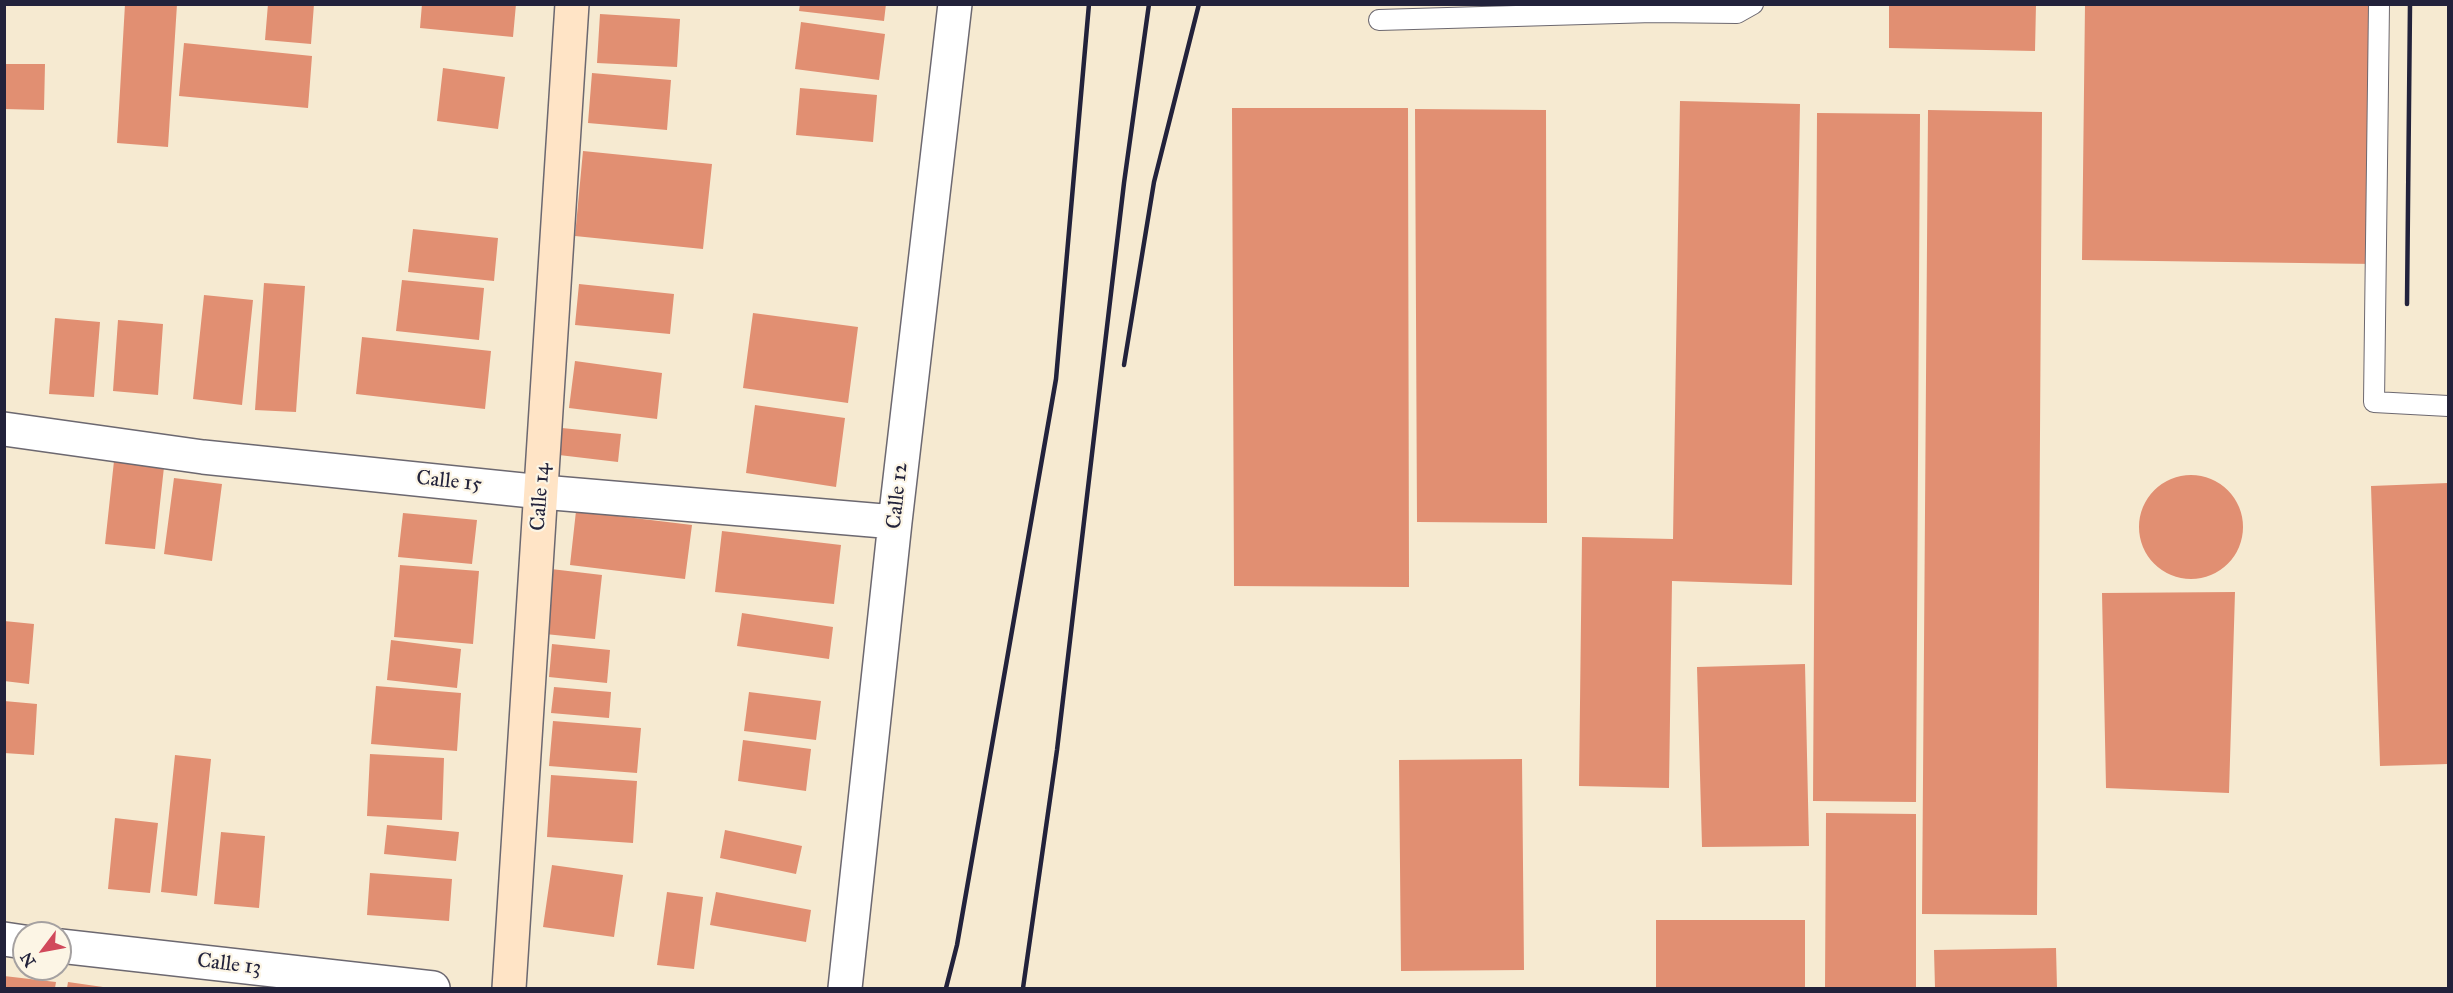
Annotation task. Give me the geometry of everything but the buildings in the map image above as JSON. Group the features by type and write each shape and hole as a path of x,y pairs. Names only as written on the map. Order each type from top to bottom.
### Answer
{"main road":[{"name":"Calle 14","path":"509,988 572,4"}],"street":[{"name":"Calle 12","path":"845,988 895,522 955,4"},
{"name":"Calle 15","path":"4,429 203,458 542,492 895,522"},
{"name":"Calle 13","path":"72,947 433,988"}],"lane":[{"path":"1379,20 1653,8 1737,13 1753,4"},
{"path":"2379,4 2374,402 2448,406"}],"railway":[{"path":"946,988 957,945 1056,379 1089,4"},
{"path":"1023,988 1057,750 1124,183 1149,4"},
{"path":"1124,365 1154,182 1199,4"},
{"path":"2407,304 2410,4"}]}
